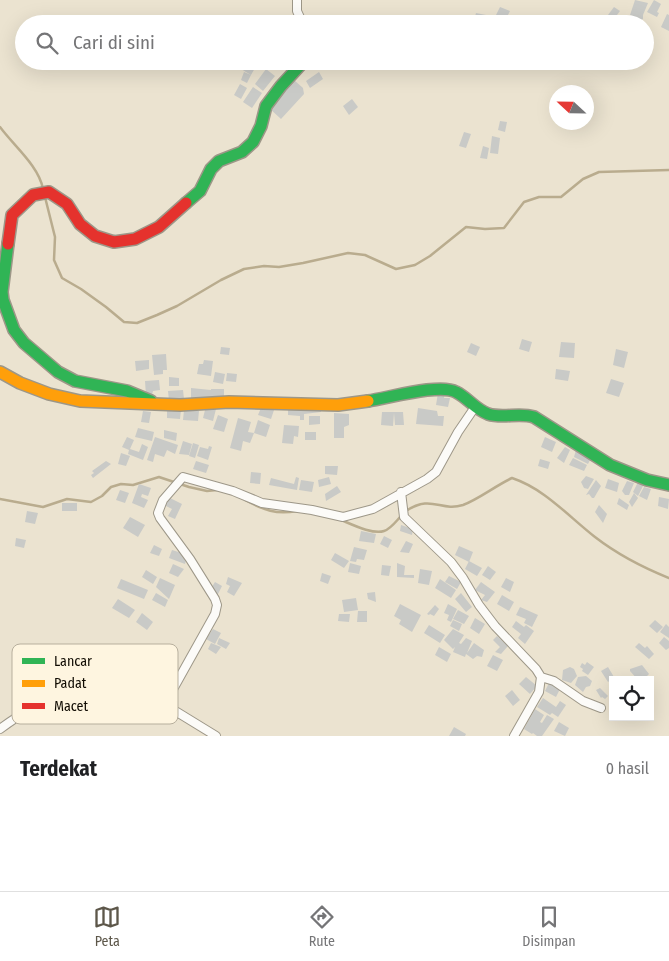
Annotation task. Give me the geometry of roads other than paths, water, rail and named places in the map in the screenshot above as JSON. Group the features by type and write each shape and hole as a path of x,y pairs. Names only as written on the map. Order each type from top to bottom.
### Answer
{"street":[{"path":"297,0 299,15"},
{"path":"159,404 127,391 75,382 58,372 24,342 14,330 2,292 12,215 19,206 33,196 49,192 67,204 80,224 95,236 114,242 135,239 159,227 200,191 212,169 219,161 242,152 253,142 261,126 266,106 296,70"},
{"path":"2,374 50,394 80,401 180,405 229,402 338,405 446,388 458,392 475,407 495,415 524,414 534,417 610,465 647,480 669,485"},
{"path":"178,680 215,614 217,605 190,559 158,513 163,500 183,477 233,491 262,503 312,510 343,517 373,508 427,479 436,472 458,432 475,407"},
{"path":"401,492 404,517 451,562 464,578 495,626 536,669 541,677 536,699 514,736"},
{"path":"541,677 554,681 583,701 601,708"},
{"path":"178,713 216,736"},
{"path":"0,729 12,720"}],"waterway":[{"path":"0,127 31,164 41,180 43,189"},
{"path":"45,197 55,237 54,260 62,278 81,289 124,322 137,323 177,306 244,269 264,266 279,267 348,253 365,255 396,269 415,265 430,256 466,227 504,228 524,202 539,197 561,197 583,179 599,172 669,170"},
{"path":"0,499 43,507 67,499 91,502 102,496 111,487 121,484 133,485 159,477 189,487 207,491 217,490"},
{"path":"406,511 415,506 429,503 448,507 463,505 512,478 546,496 612,549 640,565 669,578"},
{"path":"245,500 270,511 297,511"},
{"path":"341,520 374,532 379,532 389,528 402,515"}]}
